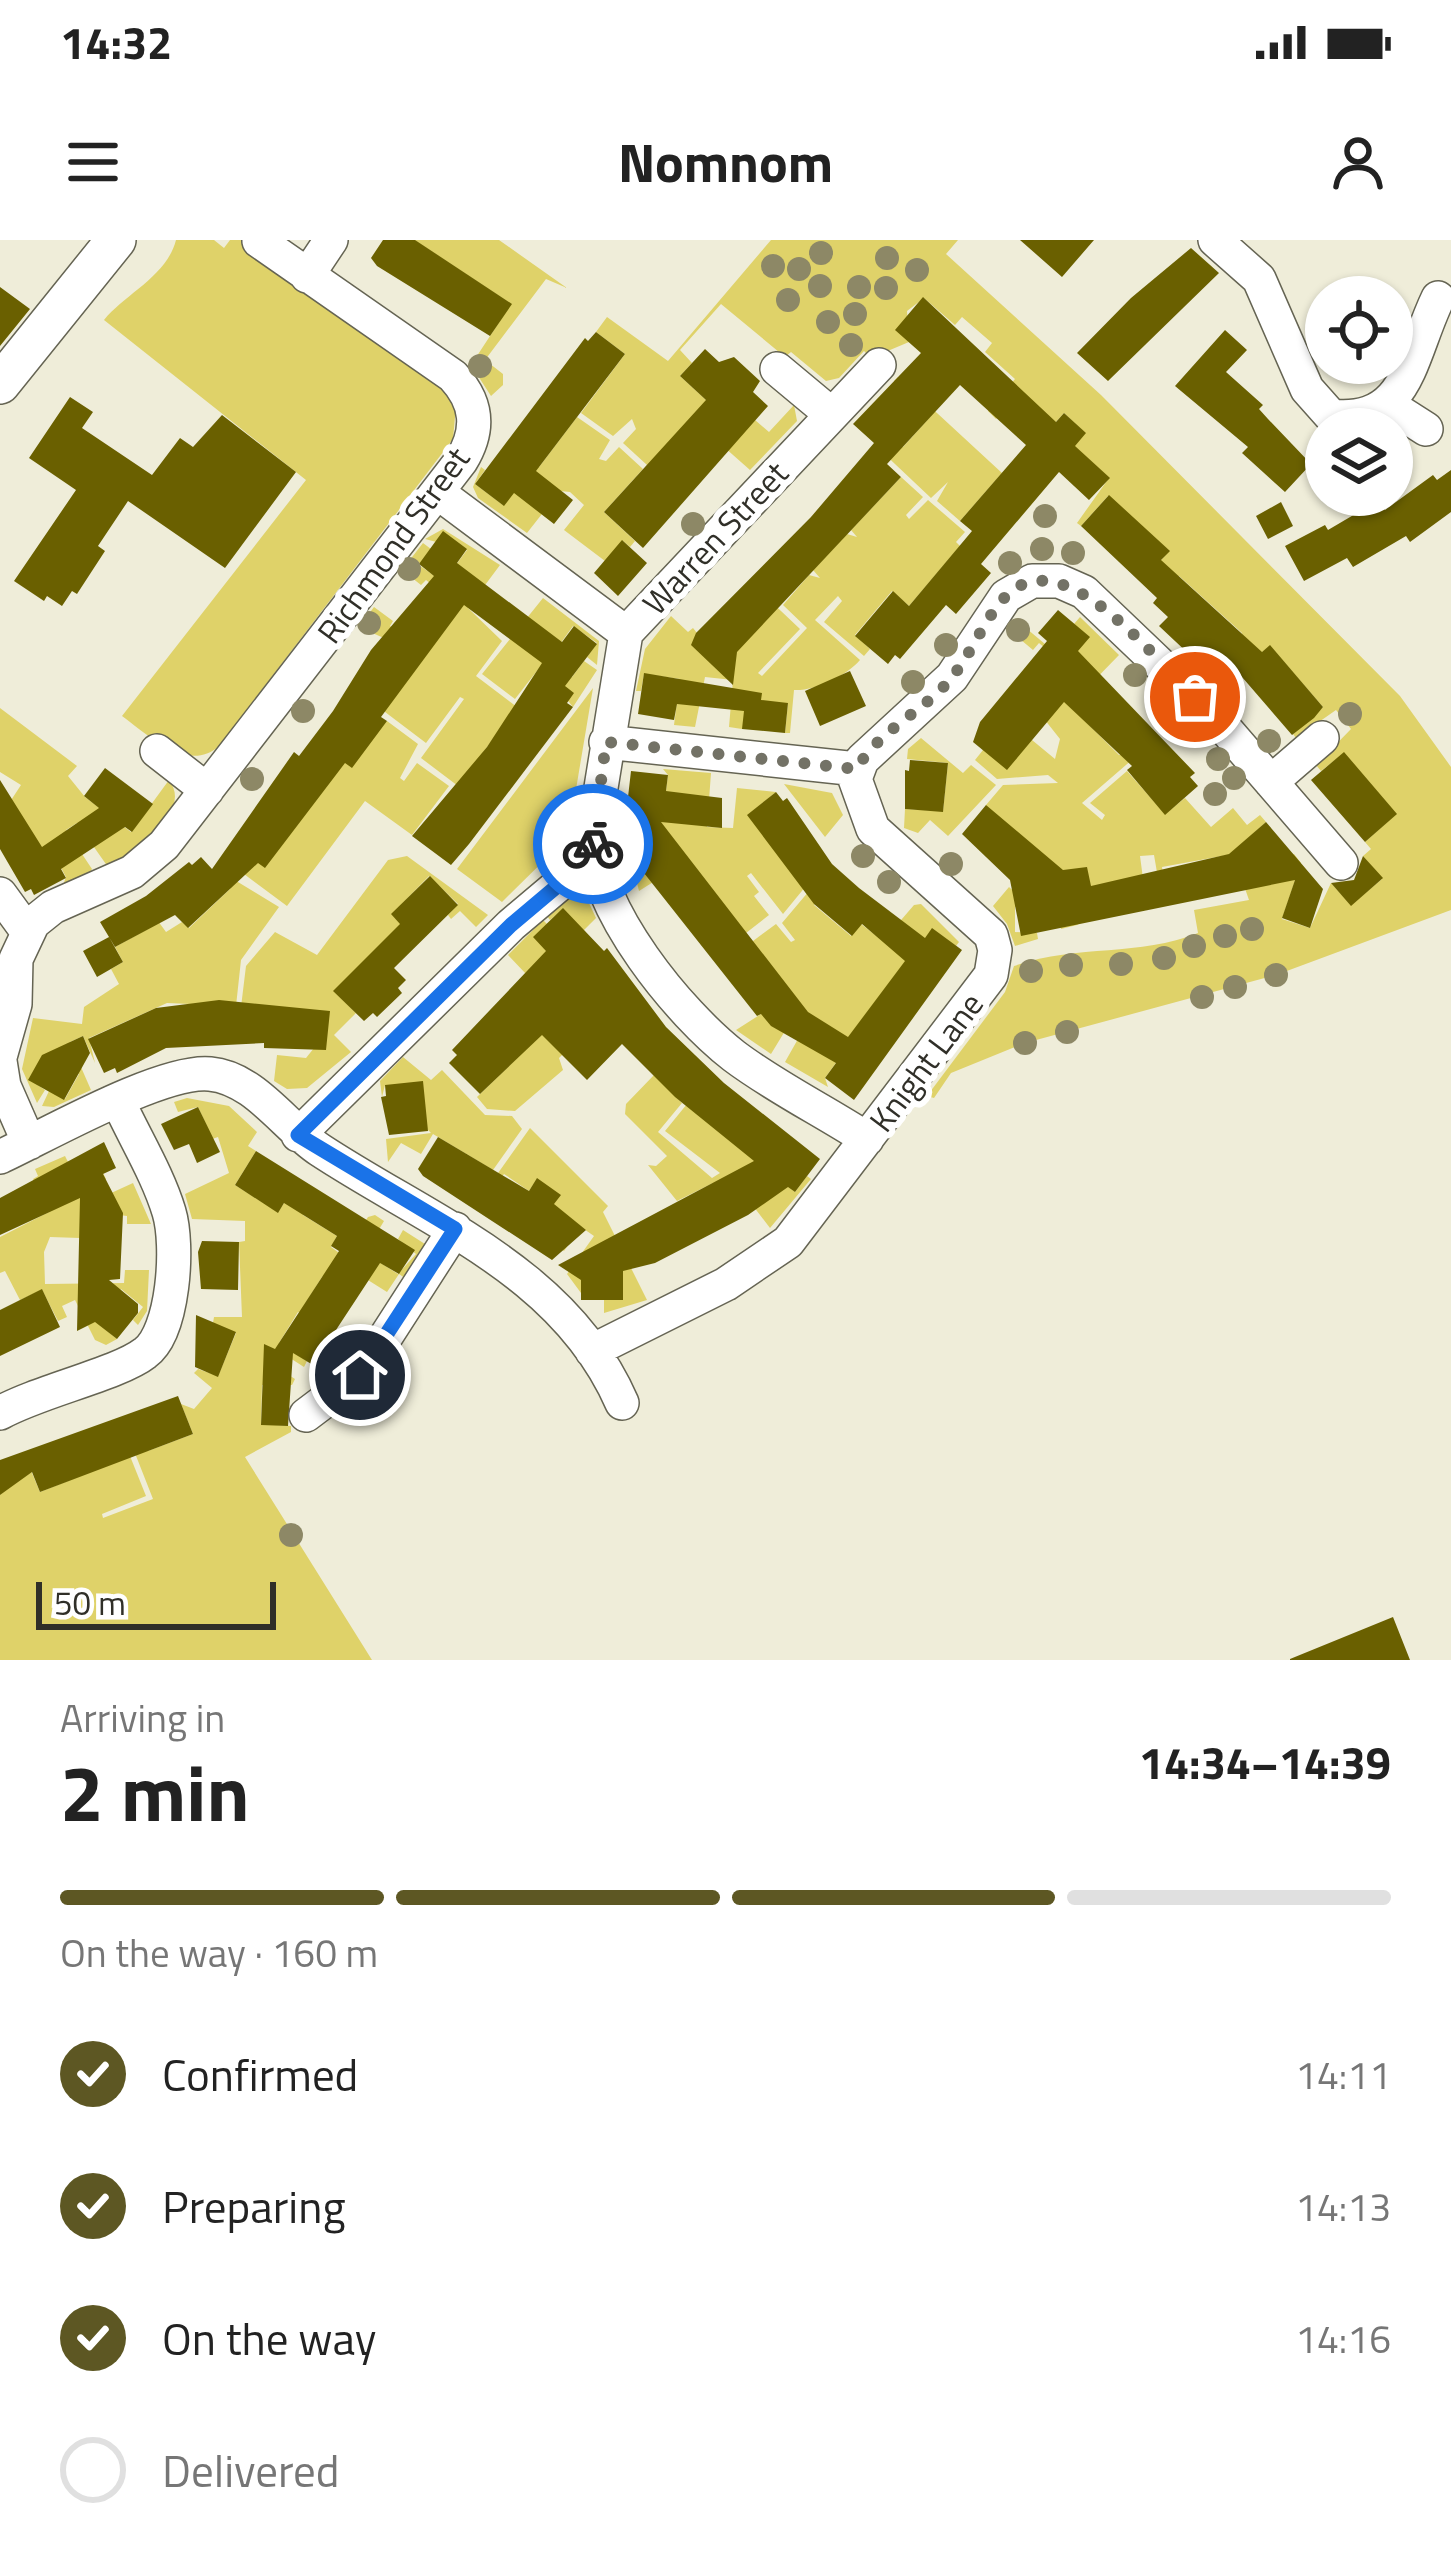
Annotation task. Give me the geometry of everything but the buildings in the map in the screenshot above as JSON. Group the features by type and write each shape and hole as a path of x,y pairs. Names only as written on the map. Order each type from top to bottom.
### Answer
{"street":[{"path":"0,384 116,240"},
{"path":"307,276 331,240"},
{"path":"1214,240 1259,279 1306,389 1331,416 1364,419 1390,406 1438,298"},
{"name":"Richmond Street","path":"27,931 53,907 94,893 145,863 437,492 473,434 474,411 464,388 259,241"},
{"name":"Warren Street","path":"867,1138 740,1060 696,1022 631,937 594,855 593,817 626,633 879,365"},
{"path":"777,369 832,414"},
{"path":"1390,406 1426,429"},
{"path":"437,492 626,633"},
{"path":"606,742 857,769 950,680 1006,596 1024,584 1050,580 1084,592 1206,707 1341,863"},
{"path":"1271,782 1322,738"},
{"path":"157,751 207,790"},
{"name":"Knight Lane","path":"592,1351 777,1252 992,975 995,950 982,923 873,829 857,792 857,769"},
{"path":"298,1135 511,925 594,855"},
{"path":"0,894 27,931 16,958 15,1004 0,1059 15,1150 176,1077 218,1075 241,1084 298,1135 455,1229 522,1276 592,1351 622,1403"},
{"path":"0,1413 46,1389 132,1361 148,1351 165,1327 171,1218 119,1102"},
{"path":"306,1414 363,1372 455,1229"}],"shaded area":[{"path":"176,240 214,240 224,248 230,240 254,240 435,378 456,406 453,439 219,746 194,756 169,749 122,716 306,480 104,320 164,264"},
{"path":"414,240 499,240 567,288 546,279 485,360 503,374 503,385 491,396 471,365 511,304"},
{"path":"771,240 958,240 946,254 1101,395 1400,696 1451,767 1451,910 1276,975 1025,1043 951,1073 934,1098 927,1096 1005,992 1014,966 1176,940 1198,933 1194,910 1249,900 1233,854 1162,867 1164,882 1159,884 1154,855 1140,856 1144,886 1077,925 1061,929 1055,900 1015,907 1015,932 1037,933 1038,939 1015,946 993,906 1009,887 1020,897 986,805 1003,785 1058,783 1048,775 997,779 975,760 983,750 1032,740 1055,759 1060,739 1041,715 1046,649 1039,643 1033,650 1009,630 1015,619 1045,644 1089,637 1074,624 1080,617 1119,655 1082,693 1085,721 1119,755 1141,752 1082,803 1102,820 1105,815 1090,803 1127,771 1165,814 1185,798 1211,827 1233,808 1247,825 1260,815 1266,822 1244,842 1272,873 1294,854 1301,863 1282,919 1310,928 1331,883 1351,905 1382,879 1363,856 1371,849 1365,842 1396,814 1344,753 1321,771 1316,765 1351,729 1336,710 1296,738 1293,734 1323,707 1270,646 1237,672 1234,668 1245,656 1242,633 1179,576 1170,584 1141,583 1169,551 1108,496 1081,526 1077,523 1109,478 1066,455 1085,433 1064,413 1044,435 1022,391 996,419 988,411 1015,379 985,352 992,343 962,317 955,325 924,298 907,311 909,342 871,358 864,351 839,378 826,381 791,352 785,357 721,304 680,350 692,363 680,376 742,433 755,420 769,432 794,405 797,421 750,470 724,447 647,465 623,443 636,429 632,419 613,436 581,413 625,354 596,332 607,317 668,361"},
{"path":"898,377 1002,473 960,521 937,501 948,482 931,498 877,447 903,447 931,416 894,381"},
{"path":"577,417 610,440 599,459 606,461 619,447 643,469 604,512 635,541 630,547 623,541 605,561 564,530 584,505 570,492 560,491 527,533 478,498 473,487 481,467 485,470 475,484 503,505 510,445 539,467"},
{"path":"901,477 923,497 906,515 909,519 928,500 965,532 956,542 960,546 909,606 892,591 855,635 870,649 864,656 824,622 842,601 838,596 815,620 860,660 830,681 794,690 790,733 785,733 788,703 742,729 729,727 733,680 705,677 695,727 674,725 680,679 644,674 641,691 636,691 645,649 671,616 688,632 693,628 697,633 761,592 800,629 758,673 762,676 807,628 783,605 809,575 820,578 813,570 847,534 857,537 851,530"},
{"path":"443,529 500,565 468,608 502,641 476,676 517,707 458,786 421,758 464,699 460,697 426,743 356,690 386,639 359,627 374,607 393,621 390,626 396,631 432,585 426,580 421,585 402,570 423,543 431,549 419,565 443,582 467,550 425,539"},
{"path":"543,598 599,641 597,665 587,657 597,643 573,626 549,659 572,677 584,661 597,670 573,707 540,667 515,699 482,674"},
{"path":"593,688 568,837 502,902 457,869"},
{"path":"0,708 77,766 68,776 85,797 131,832 169,780 175,792 168,818 145,842 108,867 77,823 66,830 92,869 63,885 66,877 53,853 15,873 0,817 21,785 0,772"},
{"path":"387,721 418,744 400,778 404,781 417,763 449,786 412,835 365,801 287,906 240,871 310,752"},
{"path":"921,738 963,773 971,765 996,785 948,836 930,820 918,833 904,828 905,809 943,811 948,763 907,759 908,749"},
{"path":"663,769 711,773 707,827 733,828 737,788 776,792 748,815 815,875 783,914 751,873 747,876 759,892 754,896 769,915 746,933 677,867 639,891 635,875 664,867 625,834 629,854 617,857 613,829 619,792 663,815 668,775"},
{"path":"784,784 832,793 843,815 825,837"},
{"path":"407,856 488,915 476,927 460,911 451,919 448,915 458,904 429,876 392,914 406,930 334,991 356,1013 334,1035 351,1052 307,1088 287,1089 274,1081 277,1055 306,1058 314,1048 241,1007 246,966 275,932 317,955 388,860"},
{"path":"820,878 829,886 814,905 851,936 861,924 883,941 914,905 921,904 959,942 956,946 932,929 825,1078 828,1087 785,1062 811,1016 799,1008 771,1054 736,1030 761,1014 753,941 776,924 791,942 795,940 782,923"},
{"path":"233,879 279,907 241,960 236,1006 167,1003 89,1038 95,1063 83,1036 70,1042 91,1090 54,1107 42,1106 49,1091 65,1099 79,1074 43,1055 29,1079 45,1090 37,1103 22,1069 33,1018 82,1024 84,1007 119,984 111,969 123,962 115,947 151,927 142,899 166,932 182,922 189,928 230,889"},
{"path":"568,898 589,903 596,918 584,930 594,943 544,993 508,955 543,920 547,924 563,909 550,920 547,916"},
{"path":"548,1028 569,1048 559,1058 563,1070 515,1111 487,1109 477,1097"},
{"path":"403,1057 431,1080 442,1070 485,1115 512,1116 522,1129 493,1170 433,1134 421,1154 401,1143 388,1162 386,1139 431,1133 385,1085 382,1097 380,1081"},
{"path":"654,1075 682,1103 658,1132 712,1178 720,1173 665,1131 687,1104 795,1192 807,1176 811,1179 770,1228 738,1186 713,1183 677,1201 648,1165 656,1166 667,1156 625,1114 626,1104"},
{"path":"187,1098 229,1106 257,1132 248,1146 256,1151 235,1185 278,1212 300,1179 303,1215 337,1236 331,1247 342,1255 368,1217 375,1215 384,1221 365,1253 398,1274 416,1254 398,1239 403,1230 425,1244 409,1281 399,1274 387,1292 344,1265 322,1277 303,1307 337,1329 334,1334 298,1312 279,1343 307,1361 304,1367 279,1351 272,1364 295,1379 292,1385 262,1385 261,1424 291,1426 291,1432 245,1457 372,1660 0,1660 0,1495 26,1459 40,1492 130,1456 146,1496 102,1514 103,1518 153,1499 129,1438 148,1451 193,1434 181,1404 194,1409 212,1388 194,1373 198,1369 218,1376 236,1333 213,1323 214,1317 242,1317 239,1242 245,1241 245,1221 192,1219 185,1194 229,1173 218,1137 189,1147 210,1133 198,1107 178,1112 174,1102"},
{"path":"530,1128 608,1206 603,1212 647,1300 604,1313 604,1300 623,1300 622,1268 581,1268 581,1293 567,1274 594,1236 581,1227 564,1251 560,1248 552,1207 537,1179 529,1191 504,1174 481,1207 476,1204"},
{"path":"65,1156 79,1184 103,1173 106,1179 79,1192 85,1205 133,1183 151,1224 127,1224 127,1216 119,1215 80,1238 50,1237 44,1252 45,1284 124,1283 125,1270 149,1270 147,1311 138,1325 133,1320 143,1307 121,1289 94,1320 117,1339 106,1345 95,1340 75,1300 62,1306 67,1317 58,1321 42,1290 20,1300 5,1271 0,1273 0,1237 49,1212 33,1179 38,1176 35,1169"}],"way so far":[{"path":"593,844 606,742 857,769 950,680 1006,596 1032,581 1059,581 1084,592 1195,697"}],"route":[{"path":"360,1375 455,1229 298,1135 511,925 578,863 594,855 593,844"}]}
